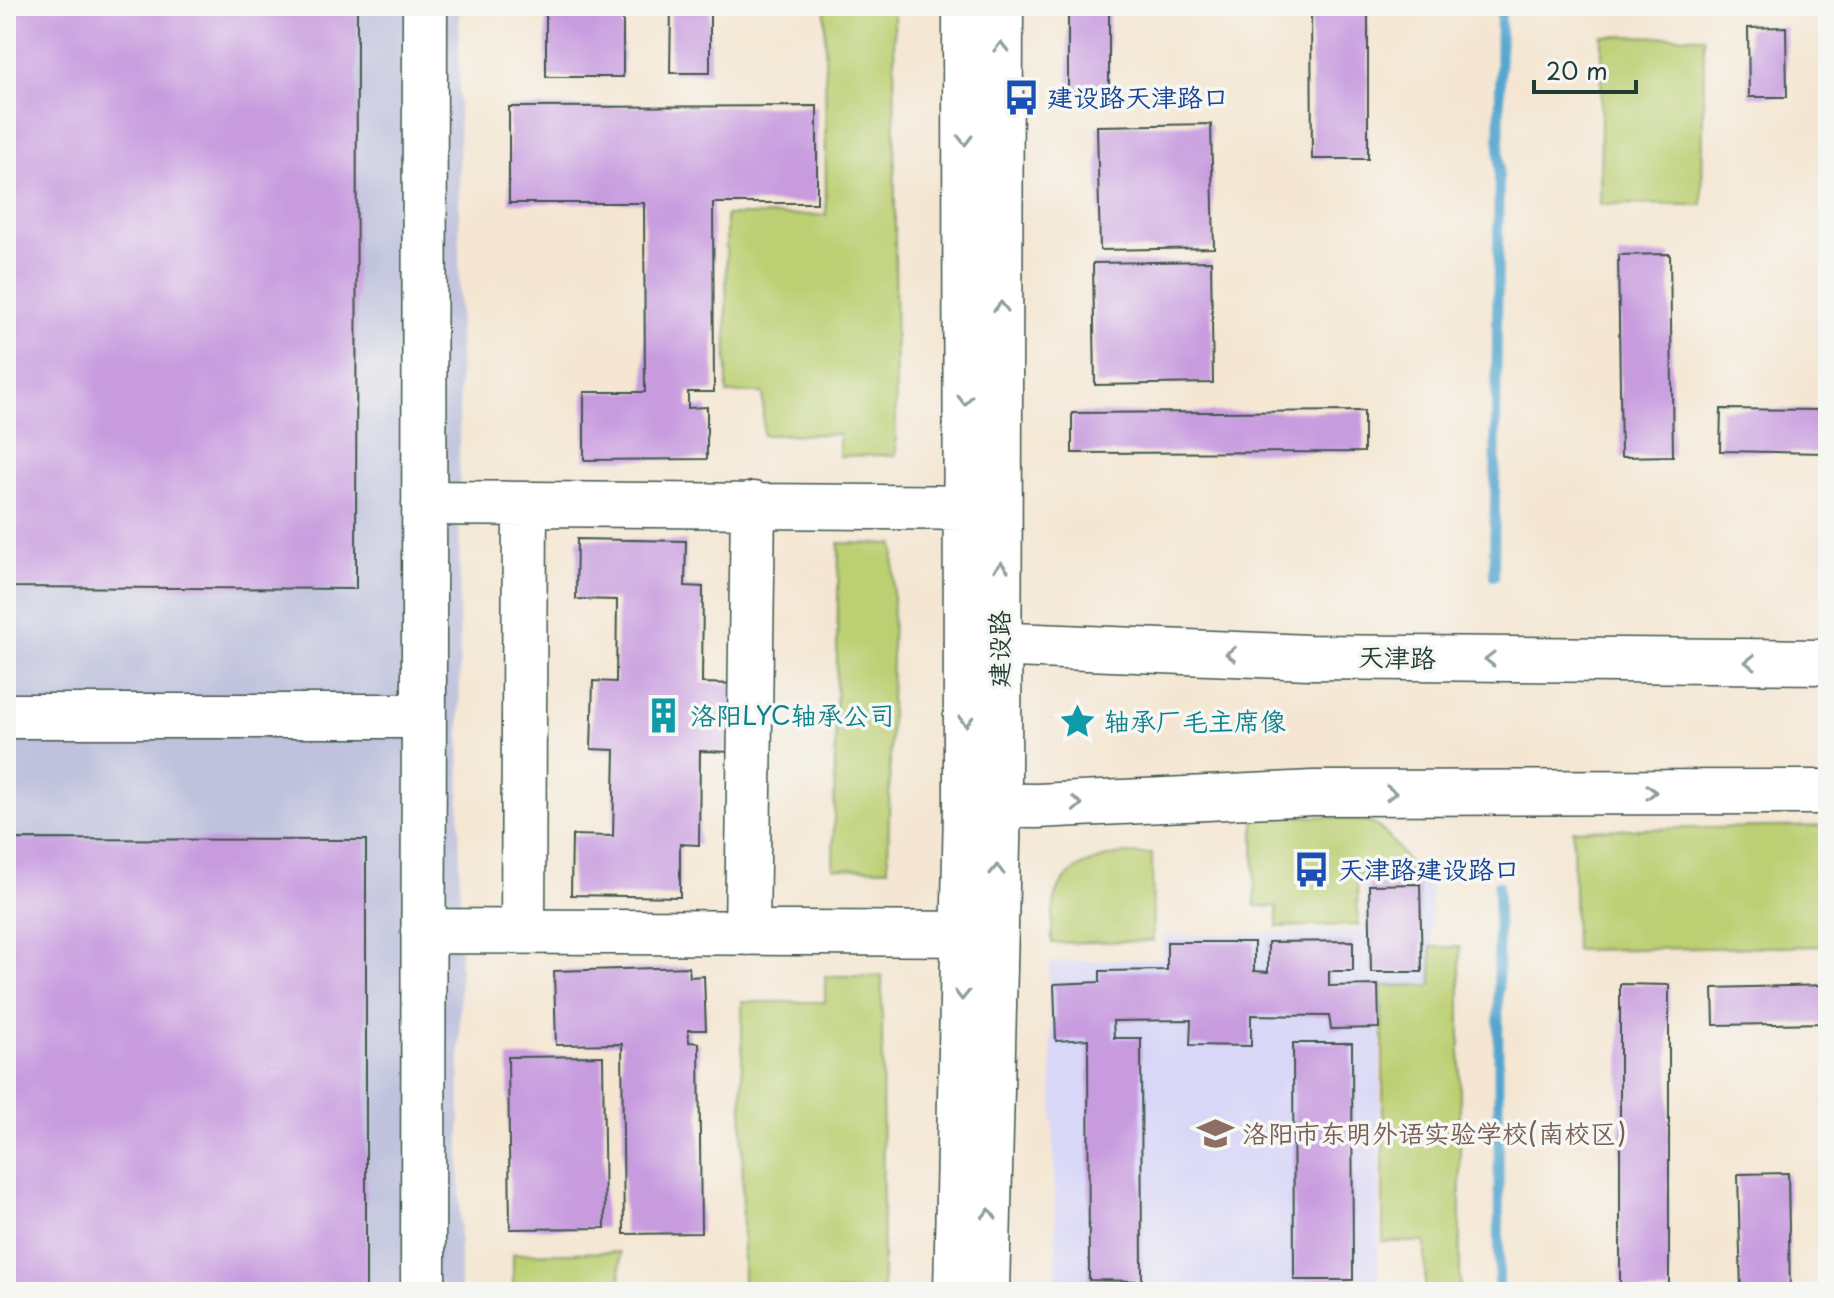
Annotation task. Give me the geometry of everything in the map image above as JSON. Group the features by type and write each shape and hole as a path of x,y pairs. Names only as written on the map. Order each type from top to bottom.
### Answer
{"street":[{"path":"423,1292 425,6"},
{"name":"建设路","path":"965,6 983,507"},
{"name":"建设路","path":"987,1292 980,934 983,507 1001,6"},
{"path":"424,503 983,507"},
{"path":"523,931 525,504"},
{"path":"747,933 753,504"},
{"name":"天津路","path":"983,644 1309,657 1828,662"},
{"path":"6,716 424,716"},
{"path":"983,805 1037,806 1313,793 1828,792"},
{"path":"423,931 980,934"},
{"name":"建设路","path":"956,1292 980,934"}],"shaded area":[{"path":"6,6 459,6 460,1292 6,1292"},
{"name":"洛阳市东明外语实验学校(南校区)","path":"1430,877 1433,985 1381,987 1378,1282 1057,1292 1049,962 1162,959 1162,936 1365,931 1364,878"}],"green space":[{"path":"825,6 894,6 896,455 839,456 839,434 763,435 763,393 727,393 726,215 826,215"},
{"path":"1602,36 1704,37 1702,205 1600,204"},
{"path":"839,543 894,544 888,869 833,868"},
{"path":"1254,815 1334,817 1373,824 1390,839 1414,871 1357,875 1358,925 1277,927 1277,907 1255,906"},
{"path":"1828,826 1828,946 1575,950 1573,830"},
{"path":"1121,854 1152,854 1153,941 1052,943 1054,906 1064,881 1085,865"},
{"path":"1431,947 1460,947 1460,1292 1425,1292 1425,1242 1383,1242 1381,986 1432,985"},
{"path":"825,976 882,976 883,1292 743,1292 742,1002 825,1002"},
{"path":"620,1252 621,1292 513,1292 513,1254"}],"building":[{"path":"6,6 357,6 356,589 6,587"},
{"path":"546,6 623,6 623,77 546,77"},
{"path":"671,6 710,6 710,73 670,73"},
{"path":"1068,6 1109,6 1109,91 1068,91"},
{"path":"1311,6 1368,6 1368,159 1312,159"},
{"path":"1786,27 1787,97 1749,97 1748,28"},
{"path":"817,106 817,203 713,203 714,392 688,392 688,408 707,407 707,459 584,460 584,392 645,392 644,203 509,203 509,107"},
{"path":"1211,124 1214,248 1100,250 1097,126"},
{"path":"1670,254 1673,456 1621,457 1618,255"},
{"path":"1211,261 1213,383 1095,385 1093,263"},
{"path":"1721,409 1828,410 1828,453 1720,451"},
{"path":"1364,411 1364,452 1072,453 1072,413"},
{"name":"洛阳LYC轴承公司","path":"577,539 686,541 685,586 703,587 702,683 737,684 735,752 700,751 699,845 680,844 680,897 571,895 572,835 613,836 615,750 591,749 593,681 616,682 617,600 576,599"},
{"path":"6,839 366,840 366,1292 6,1292"},
{"path":"1420,884 1422,972 1371,972 1369,885"},
{"path":"1353,941 1353,971 1329,971 1329,986 1378,985 1379,1028 1331,1029 1329,1016 1251,1015 1251,1046 1190,1045 1191,1020 1113,1021 1114,1038 1141,1038 1142,1281 1089,1280 1088,1039 1056,1041 1054,984 1100,982 1100,971 1167,970 1167,942 1254,942 1254,971 1268,972 1268,942"},
{"path":"689,967 690,977 704,976 706,1030 688,1030 689,1042 699,1043 701,1233 624,1234 622,1044 556,1045 554,971"},
{"path":"1620,984 1669,985 1669,1292 1620,1292"},
{"path":"1828,985 1828,1023 1714,1025 1713,988"},
{"path":"1293,1043 1352,1043 1353,1280 1294,1280"},
{"path":"603,1056 605,1228 510,1229 508,1057"},
{"path":"1788,1173 1790,1292 1741,1292 1738,1174"},
{"path":"1403,1285 1403,1292 1345,1292 1345,1287"}],"waterway":[{"path":"1494,576 1501,6"},
{"path":"1498,885 1499,1292"}],"place":[{"name":"建设路天津路口","path":"1021,98"},
{"name":"洛阳LYC轴承公司","path":"664,716"},
{"name":"轴承厂毛主席像","path":"1078,722"},
{"name":"天津路建设路口","path":"1312,870"},
{"name":"洛阳市东明外语实验学校(南校区)","path":"1216,1134"}]}
